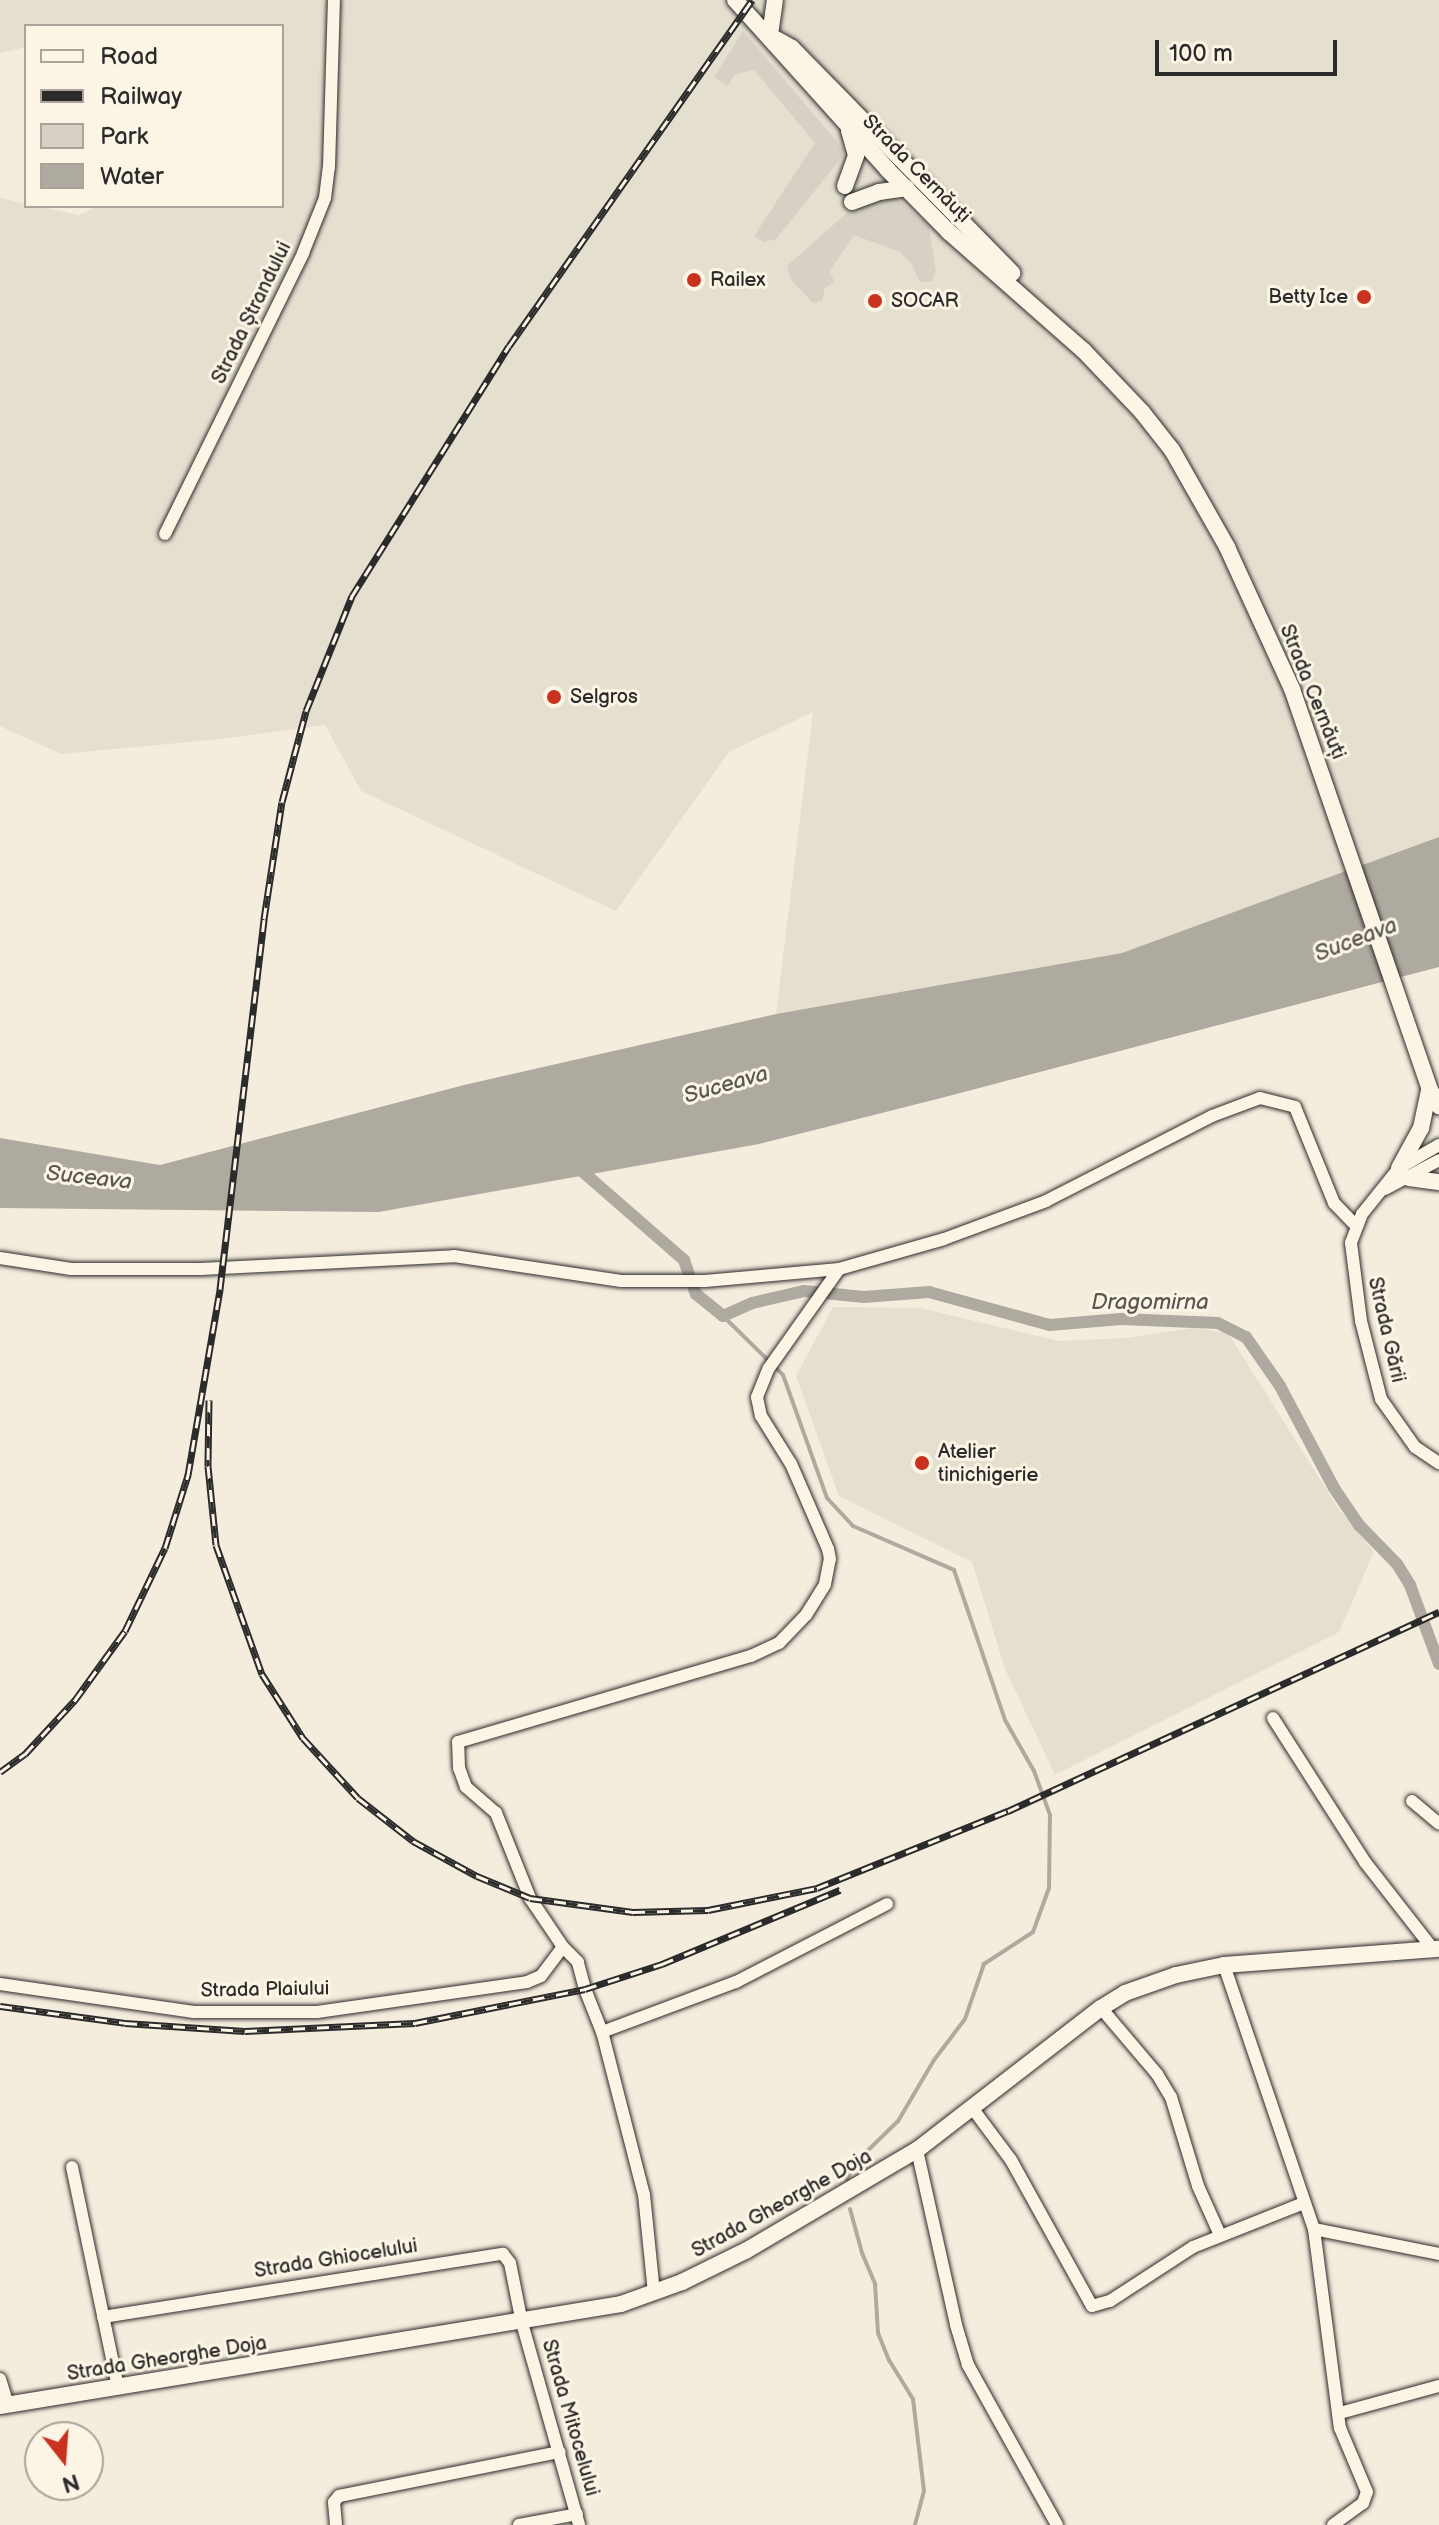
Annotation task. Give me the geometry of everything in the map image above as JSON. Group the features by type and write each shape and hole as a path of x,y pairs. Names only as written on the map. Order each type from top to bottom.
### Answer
{"main road":[{"name":"Strada Cernăuți","path":"735,0 770,35 788,62 849,129 949,232 1083,350"},
{"path":"770,35 775,0"},
{"name":"Strada Cernăuți","path":"770,35 792,48 951,214 1051,311 1164,439 1197,493 1278,656 1320,764 1439,1106"},
{"path":"845,186 856,155 849,129"},
{"path":"852,202 879,192 907,188"},
{"path":"1434,1091 1404,1173 1439,1182"},
{"name":"Strada Gheorghe Doja","path":"4,2405 522,2323 621,2304 654,2293 747,2250 917,2150 1101,2008 1149,1984 1224,1965 1436,1949"}],"street":[{"name":"Strada Ștrandului","path":"165,534 303,253 325,198 329,167 334,0"},
{"path":"0,1258 71,1269 201,1269 454,1256 621,1281 705,1281 839,1269 944,1239 1046,1201 1212,1116 1260,1098 1295,1107 1334,1203 1356,1226 1381,1191 1439,1145"},
{"path":"1404,1173 1439,1160"},
{"name":"Strada Gării","path":"1356,1226 1351,1243 1354,1285 1376,1385 1400,1429 1415,1447 1439,1463"},
{"path":"654,2293 644,2195 602,2032 578,1962 563,1947 530,1898 496,1813 481,1798 470,1794 459,1768 461,1738 751,1656 779,1643 806,1615 825,1584 830,1559 791,1464 761,1416 757,1397 773,1363 839,1269"},
{"path":"1273,1718 1365,1862 1436,1949"},
{"path":"1412,1801 1439,1824"},
{"path":"602,2032 736,1982 887,1904"},
{"name":"Strada Plaiului","path":"0,1984 194,2012 317,2012 527,1982 541,1976 563,1947"},
{"path":"1224,1965 1314,2229 1320,2297 1340,2428 1367,2492 1363,2503 1333,2525"},
{"path":"1101,2008 1157,2074 1171,2097 1198,2186 1220,2235"},
{"path":"973,2109 1011,2160 1092,2306 1110,2301 1193,2247 1304,2203"},
{"path":"917,2150 956,2325 968,2365 1057,2525"},
{"path":"72,2167 118,2387"},
{"path":"1314,2229 1439,2254"},
{"name":"Strada Ghiocelului","path":"103,2317 497,2253 503,2254 510,2263 522,2323"},
{"name":"Strada Mitocelului","path":"522,2323 578,2520"},
{"path":"0,2379 4,2405"},
{"path":"1340,2413 1439,2386"},
{"path":"336,2525 334,2502 339,2496 560,2452"},
{"path":"519,2525 578,2520"}],"shaded area":[{"path":"0,0 1439,0 1439,837 1122,953 776,1014 813,712 729,752 616,911 361,791 325,725 221,739 61,754 0,726 0,198 24,203 24,208 46,208 79,215 94,208 284,208 284,24 24,24 24,47 0,53"},
{"path":"833,1307 920,1308 1059,1341 1125,1338 1194,1328 1228,1333 1338,1508 1374,1552 1339,1632 1055,1775 1005,1669 972,1562 839,1496 796,1376"}],"green space":[{"path":"743,31 844,150 842,157 776,239 764,242 754,236 815,143 754,70 735,74 728,86 714,77"},
{"path":"893,195 929,227 936,272 932,281 920,282 911,263 900,252 854,235 829,272 835,282 825,288 822,301 813,303 791,280 787,266 849,211 873,199"}],"water":[{"name":"Suceava","path":"1439,837 1439,967 945,1097 759,1144 379,1212 0,1208 0,1138 160,1165 464,1085 776,1014 1122,953"}],"waterway":[{"name":"Dragomirna","path":"575,1165 684,1260 696,1294 723,1316 752,1303 804,1291 864,1297 929,1292 1050,1325 1121,1319 1218,1323 1246,1337 1280,1386 1334,1488 1359,1525 1397,1564 1410,1585 1439,1664"},
{"path":"723,1316 783,1375 827,1498 853,1526 954,1570 1005,1720 1034,1771 1050,1815 1049,1888 1033,1932 984,1964 965,2019 934,2060 898,2121 857,2161 847,2179"},
{"path":"850,2209 862,2253 875,2284 878,2333 889,2360 913,2399 924,2491 915,2525"}],"railway":[{"path":"0,1772 25,1754 75,1700 125,1631 165,1548 188,1475 220,1289 264,919 282,802 306,711 352,596 509,346 752,0"},
{"path":"209,1400 208,1466 216,1545 262,1674 303,1738 358,1798 413,1841 477,1876 530,1898 633,1912 708,1910 817,1888 1008,1811 1439,1612"},
{"path":"0,2006 125,2023 245,2031 415,2023 585,1989 662,1964 840,1890"}],"place":[{"name":"Railex","path":"694,280"},
{"name":"Betty Ice","path":"1364,297"},
{"name":"SOCAR","path":"875,301"},
{"name":"Selgros","path":"554,697"},
{"name":"Atelier tinichigerie","path":"922,1463"}]}
